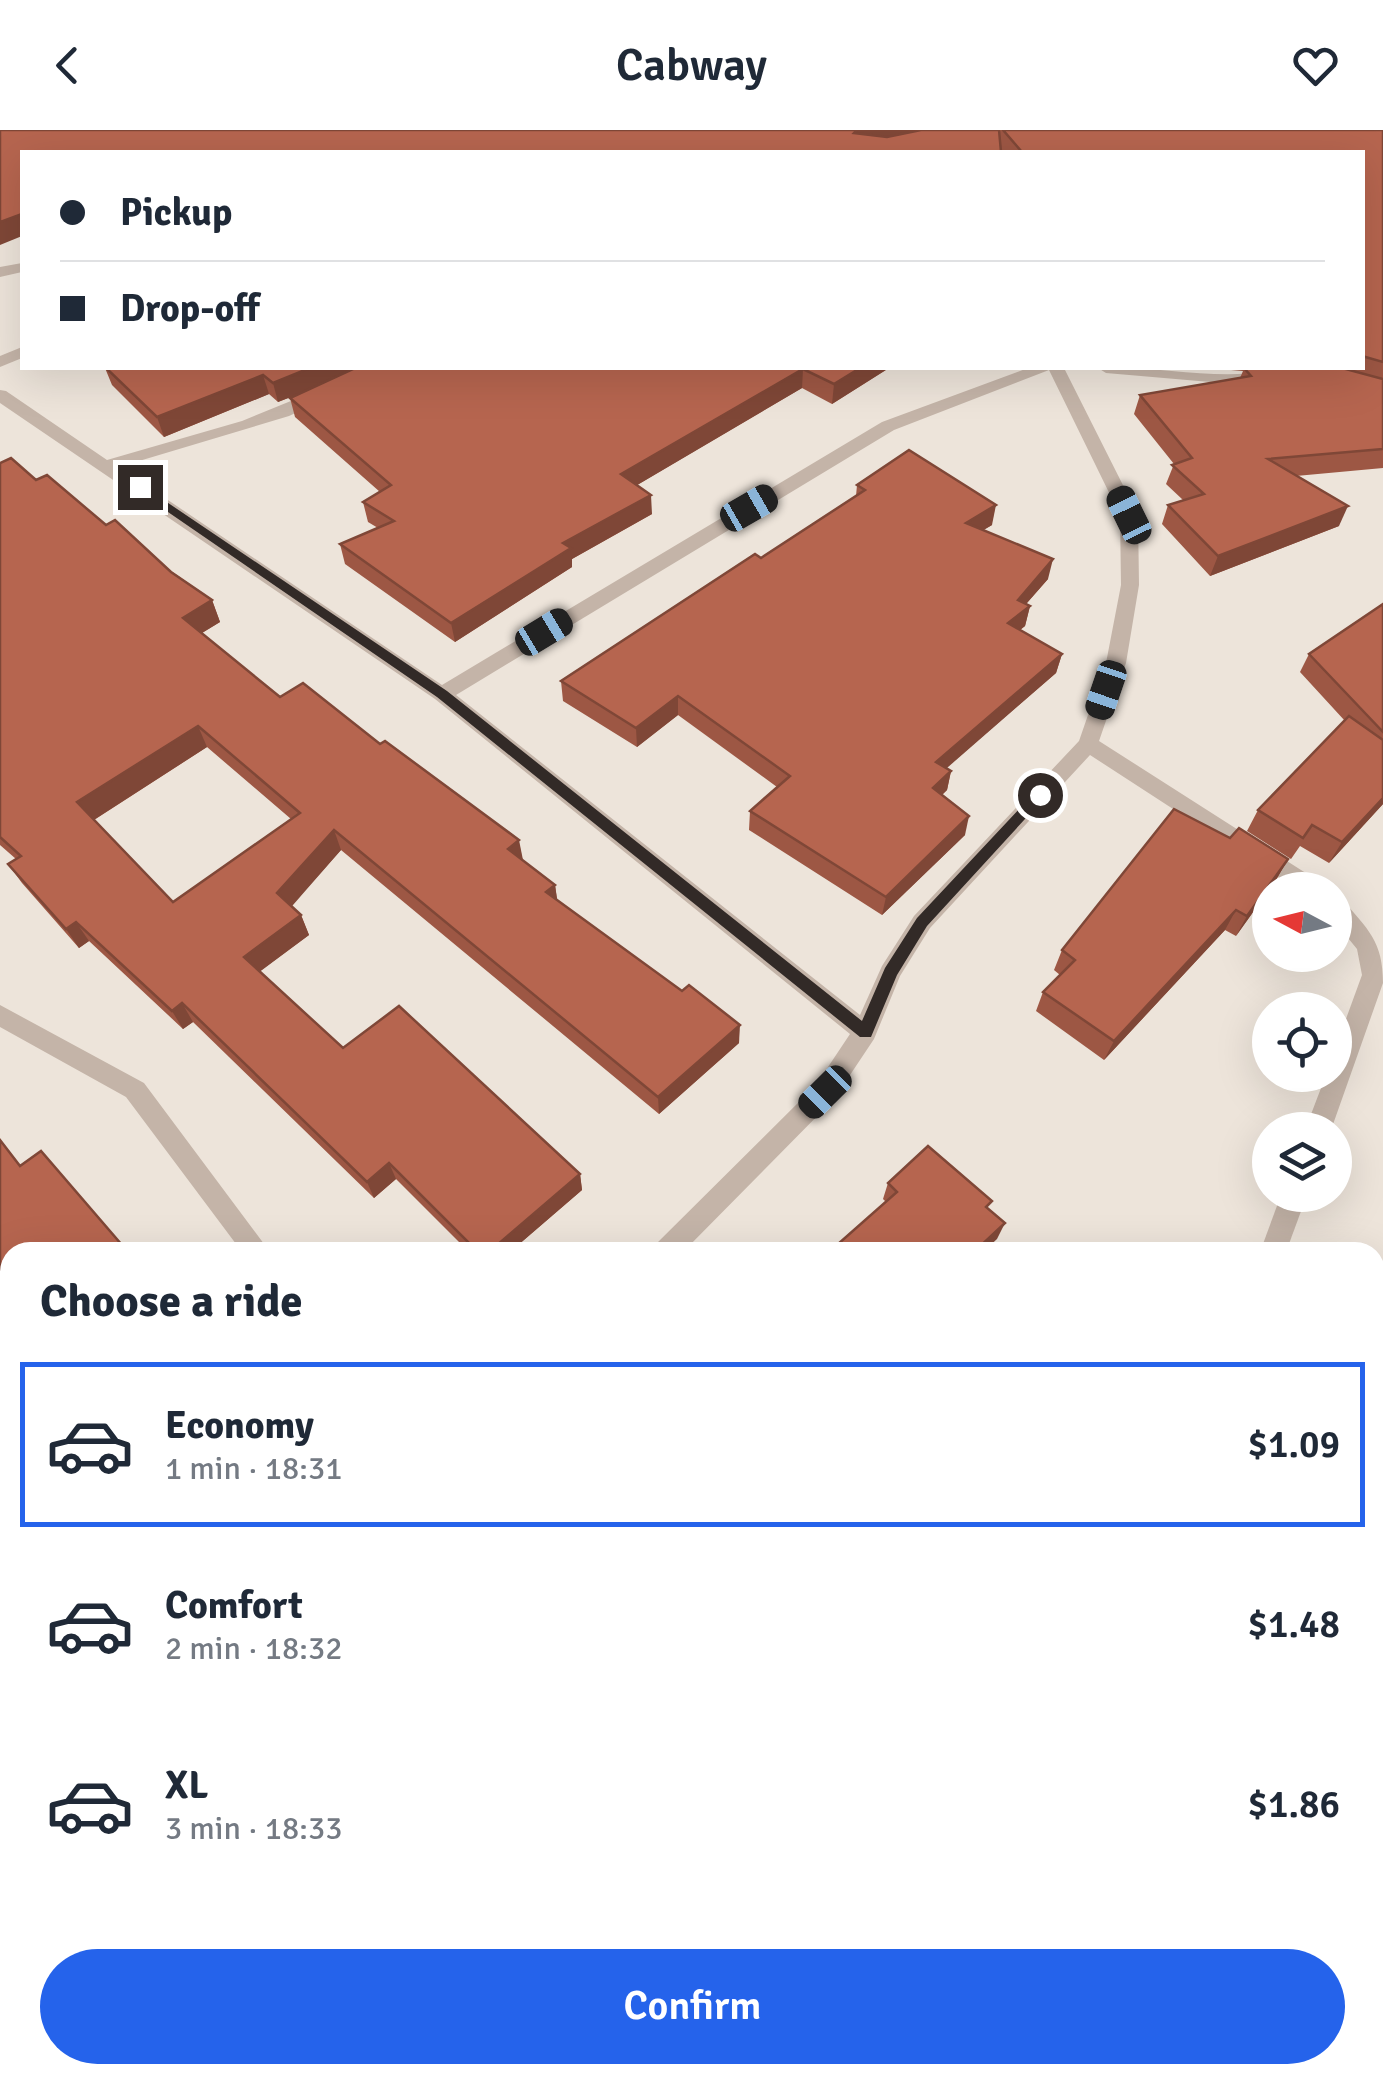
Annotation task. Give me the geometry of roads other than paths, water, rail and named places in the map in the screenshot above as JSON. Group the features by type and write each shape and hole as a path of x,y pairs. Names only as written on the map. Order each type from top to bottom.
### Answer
{"street":[{"path":"107,465 195,444 341,390 380,370"},
{"path":"442,694 888,426 1037,370"},
{"path":"676,1242 825,1092 865,1032 890,973 922,922 1088,744 1119,644 1130,585 1129,515 1057,370"},
{"path":"1129,370 1245,380 1284,374"},
{"path":"0,395 442,694 865,1032"},
{"path":"1088,744 1287,872"},
{"path":"1325,1112 1374,975 1368,946 1352,927"},
{"path":"0,1015 135,1090 249,1242"},
{"path":"1277,1242 1288,1212"}]}
